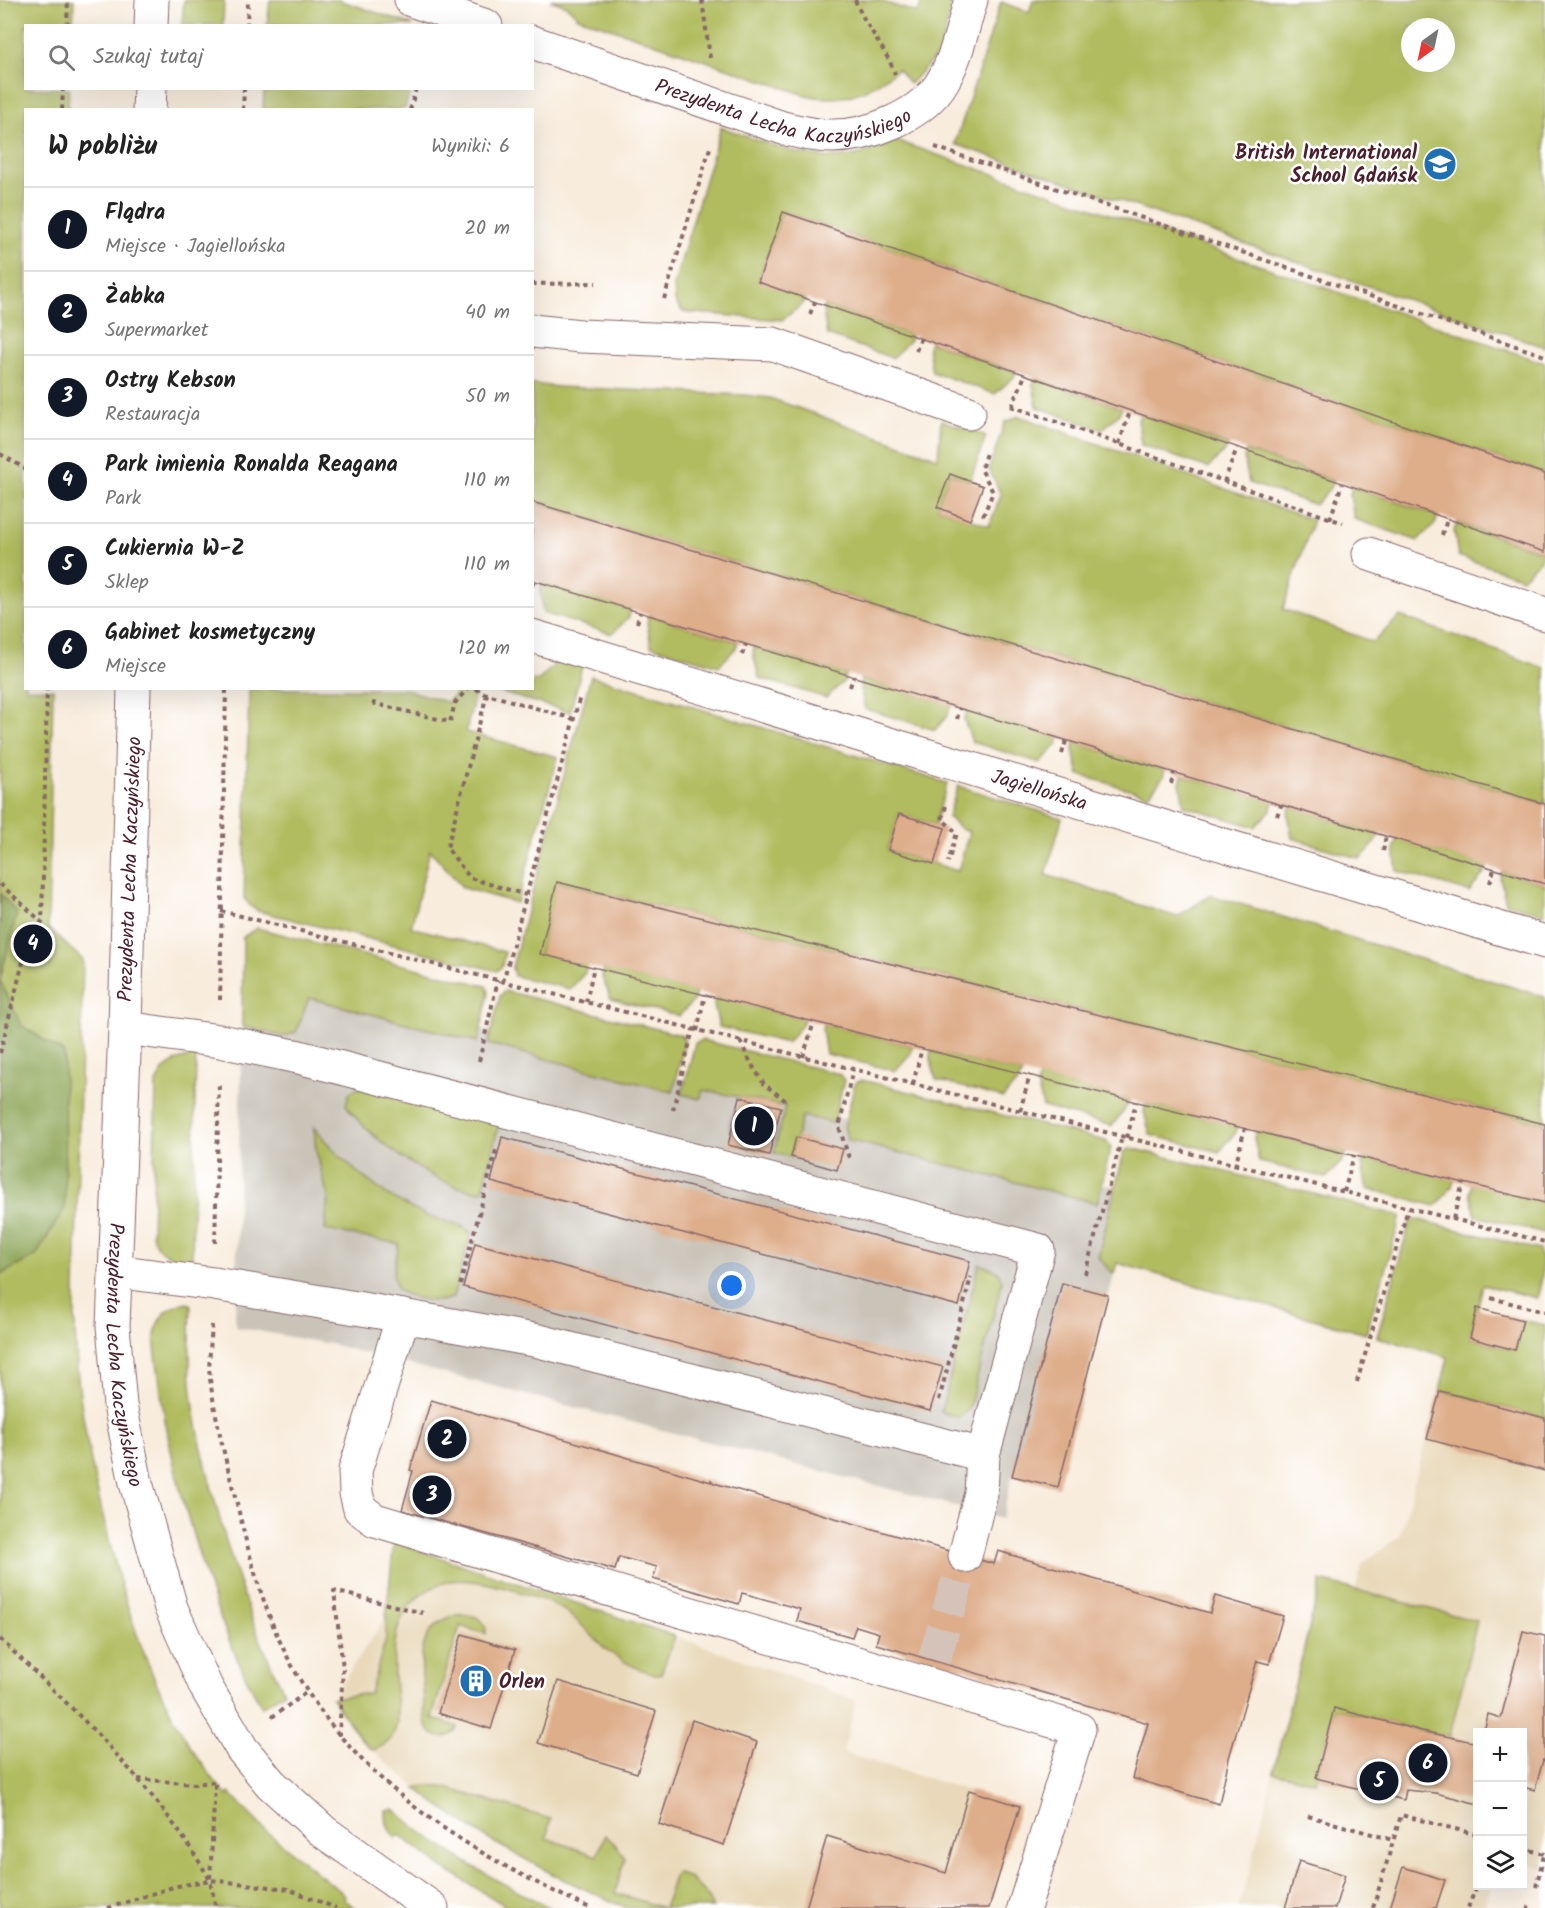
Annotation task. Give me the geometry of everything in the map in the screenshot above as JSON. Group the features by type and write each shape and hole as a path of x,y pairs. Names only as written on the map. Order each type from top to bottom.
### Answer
{"street":[{"path":"151,24 152,0"},
{"path":"411,0 480,24"},
{"name":"Prezydenta Lecha Kaczyńskiego","path":"534,43 808,134 833,136 883,126 922,104 938,88 950,65 971,0"},
{"path":"149,108 150,90"},
{"path":"534,332 772,344 969,413"},
{"path":"1369,554 1545,614"},
{"name":"Jagiellońska","path":"534,637 1545,942"},
{"name":"Prezydenta Lecha Kaczyńskiego","path":"134,690 125,1028 113,1326 120,1405 136,1483 171,1608 206,1687 242,1749 271,1784 324,1832 432,1908"},
{"path":"125,1028 220,1041 299,1057 1038,1250 983,1455 981,1493 965,1556"},
{"path":"116,1271 214,1284 538,1341 983,1455"},
{"path":"403,1316 355,1471 356,1493 360,1509 375,1520 930,1673 1079,1729 1024,1908"}],"path":[{"path":"67,24 68,0"},
{"path":"247,24 248,0"},
{"path":"702,0 711,63"},
{"path":"855,0 891,64 897,80 908,138 1545,356"},
{"path":"62,108 63,90"},
{"path":"243,108 244,90"},
{"path":"411,108 415,90"},
{"path":"661,309 723,107"},
{"path":"534,284 596,283"},
{"path":"1012,407 1025,375"},
{"path":"1004,404 1351,526"},
{"path":"1119,444 1130,411"},
{"path":"983,516 993,492 981,469 988,447"},
{"path":"1224,482 1237,448"},
{"path":"0,454 24,468"},
{"path":"1330,519 1342,484"},
{"path":"469,1101 591,654"},
{"path":"0,1053 23,962 42,922 47,690"},
{"path":"226,690 220,1041 210,1378 223,1449 251,1563 282,1645 307,1692 339,1736 376,1775 429,1819 480,1852 537,1885 590,1908"},
{"path":"372,703 450,722 455,703 466,690"},
{"path":"480,690 574,719"},
{"path":"487,693 447,848 470,878 526,895"},
{"path":"0,884 42,922"},
{"path":"221,911 1545,1242"},
{"path":"586,1002 594,967"},
{"path":"663,1152 705,995"},
{"path":"803,1057 814,1022"},
{"path":"740,1041 764,1084 786,1101"},
{"path":"913,1084 922,1048"},
{"path":"841,1198 850,1161 839,1127 853,1069"},
{"path":"1020,1111 1030,1075"},
{"path":"1085,1274 1136,1102"},
{"path":"1235,1166 1245,1128"},
{"path":"460,1286 497,1147"},
{"path":"1344,1192 1354,1155"},
{"path":"1453,1220 1463,1183"},
{"path":"1358,1382 1408,1209"},
{"path":"936,1411 972,1273"},
{"path":"1491,1298 1545,1312"},
{"path":"339,1736 343,1668 334,1591 423,1612"},
{"path":"0,1639 100,1737 137,1779 194,1852 210,1880"},
{"path":"137,1779 194,1784 215,1782"},
{"path":"1373,1908 1401,1815 1473,1834"},
{"path":"1308,1816 1394,1840"},
{"path":"1527,1849 1544,1853 1536,1887"},
{"path":"108,1908 172,1887 210,1880 288,1889 336,1908"},
{"path":"1468,1908 1475,1890"}],"shaded area":[{"path":"243,970 1136,1192 1058,1487 1012,1476 1002,1518 330,1344 235,1327"},
{"path":"1448,1357 1545,1382 1545,1869 1527,1862 1527,1728 1473,1728 1473,1890 1490,1890 1483,1908 1238,1908 1249,1873 1273,1772 1315,1782 1334,1708 1355,1590 1363,1563 1400,1536"},
{"path":"394,1542 675,1636 856,1700 843,1753 1020,1806 989,1908 626,1908 558,1877 486,1838 431,1800 372,1750 361,1739 332,1698 386,1617"}],"green space":[{"path":"0,0 74,0 73,24 24,24 24,90 69,90 68,108 24,108 24,690 53,690 48,928 83,960 75,1277 77,1365 82,1411 100,1504 127,1604 148,1663 174,1718 207,1771 227,1796 229,1793 267,1832 345,1895 344,1899 356,1908 0,1908"},
{"path":"184,0 224,0 223,24 182,24"},
{"path":"270,0 339,0 410,24 267,24"},
{"path":"550,0 877,0 918,13 922,0 948,0 951,11 939,53 910,84 898,69 865,90 831,98 805,95 578,17 567,6"},
{"path":"1033,0 1545,0 1545,347 955,144 1001,2 1029,12"},
{"path":"264,90 411,90 405,108 263,108"},
{"path":"721,127 786,150 812,156 843,157 862,154 897,141 1545,363 1545,474 783,212 758,281 806,298 803,304 782,320 683,312 675,302 674,284"},
{"path":"825,305 911,335 910,340 892,358 827,335 823,310"},
{"path":"930,342 1016,372 1014,377 995,394 932,372 928,347"},
{"path":"1035,378 1122,408 1119,414 1102,430 1037,407 1033,384"},
{"path":"534,384 770,398 938,458 941,420 986,436 970,481 950,474 937,507 989,526 1001,495 989,469 1005,422 1019,416 1313,520 1283,609 1373,642 1400,616 1545,668 1545,804 534,502"},
{"path":"1140,414 1228,445 1208,468 1141,445 1138,420"},
{"path":"1246,451 1333,480 1330,488 1315,505 1249,483 1244,457"},
{"path":"1352,487 1438,516 1435,524 1418,541 1354,519 1350,494"},
{"path":"1457,523 1543,552 1540,560 1522,578 1458,556 1454,531"},
{"path":"542,583 631,609 629,617 612,634 543,613 540,589"},
{"path":"649,615 738,642 736,648 719,666 651,646 647,623"},
{"path":"754,647 846,674 844,681 826,698 759,678 753,653"},
{"path":"562,657 583,663 570,712 492,690 534,690 534,680 538,681"},
{"path":"591,676 947,783 935,825 899,814 888,850 958,871 969,832 961,829 948,817 958,786 1062,818 1046,875 1177,917 1211,895 1545,997 1545,1124 558,882 540,953 587,965 585,973 570,989 514,976 512,967"},
{"path":"861,679 951,705 948,715 935,730 865,709 860,686"},
{"path":"249,690 408,690 447,702 459,690 471,690 475,693 466,732 558,757 517,903 463,888 430,850 411,927 505,952 502,966 497,971 258,911 251,907 244,898"},
{"path":"967,710 1059,738 1057,745 1040,763 972,742 964,720"},
{"path":"1075,743 1165,770 1163,777 1149,795 1079,775 1073,750"},
{"path":"1182,775 1273,802 1271,810 1255,827 1184,806 1180,783"},
{"path":"1290,807 1379,834 1376,842 1360,859 1292,838 1288,815"},
{"path":"1397,839 1487,866 1469,892 1397,871 1394,848"},
{"path":"1502,871 1545,884 1545,914 1506,903 1500,878"},
{"path":"0,893 17,913 0,980"},
{"path":"257,928 487,986 489,993 478,1042 309,998 296,1032 284,1037 242,1026 243,937"},
{"path":"604,969 696,992 694,1000 679,1016 611,999 602,977"},
{"path":"0,980 21,1025 64,1053 65,1208 36,1256 0,1275"},
{"path":"505,991 681,1035 685,1041 673,1092 488,1044 500,996"},
{"path":"715,997 804,1019 802,1025 787,1043 719,1027 714,1005"},
{"path":"823,1024 912,1046 911,1053 895,1071 826,1054"},
{"path":"702,1040 839,1074 844,1080 834,1123 802,1116 791,1157 774,1153 785,1106 703,1090 700,1099 682,1094 695,1043"},
{"path":"931,1051 1022,1073 1020,1079 1003,1098 936,1080 930,1057"},
{"path":"188,1057 196,1057 192,1261 178,1259 161,1251 152,1233 156,1083 161,1073 169,1066"},
{"path":"1039,1077 1129,1100 1112,1126 1043,1107 1037,1084"},
{"path":"862,1080 1106,1141 1111,1147 1097,1203 848,1140 844,1127 855,1083"},
{"path":"358,1088 499,1123 483,1191 466,1189 427,1173 407,1161 371,1133 346,1105 349,1093"},
{"path":"1146,1104 1237,1126 1235,1134 1219,1152 1150,1135 1144,1111"},
{"path":"314,1127 350,1166 377,1188 423,1214 461,1226 471,1232 453,1297 440,1301 425,1300 409,1296 397,1289 393,1274 399,1244 325,1230 328,1197 316,1150"},
{"path":"1256,1131 1346,1154 1326,1178 1259,1162 1254,1138"},
{"path":"1131,1148 1401,1216 1366,1334 1117,1263 1114,1273 1110,1271 1098,1257 1124,1152"},
{"path":"1364,1158 1454,1180 1452,1187 1436,1206 1367,1189 1362,1164"},
{"path":"1472,1184 1545,1203 1545,1232 1476,1216 1470,1193"},
{"path":"1411,1218 1539,1250 1542,1274 1537,1298 1483,1285 1470,1338 1515,1350 1523,1320 1545,1325 1545,1418 1440,1391 1448,1357 1377,1337"},
{"path":"979,1264 997,1272 1002,1282 970,1405 966,1412 957,1417 941,1412"},
{"path":"183,1303 191,1304 192,1396 213,1494 243,1595 284,1692 262,1707 226,1633 199,1555 174,1466 162,1399 155,1338 161,1317"},
{"path":"394,1542 675,1636 661,1674 654,1675 617,1658 571,1615 555,1605 489,1584 458,1580 447,1582 416,1599 399,1624 394,1655 397,1722 388,1742 372,1750 361,1739 332,1698 370,1693 386,1638 386,1616"},
{"path":"1321,1581 1477,1621 1450,1736 1334,1708 1315,1782 1273,1772"},
{"path":"456,1615 477,1617 484,1623 486,1634 460,1626 432,1718 458,1727 450,1735 441,1737 433,1734 426,1725 422,1653 424,1643 435,1626"},
{"path":"443,1787 551,1819 546,1838 597,1856 605,1835 625,1858 615,1893 664,1908 626,1908 558,1877 486,1838 416,1788"},
{"path":"394,1809 448,1851 511,1888 551,1908 509,1908 443,1868 399,1835 396,1838 393,1835 388,1825 386,1810"},
{"path":"679,1873 699,1887 713,1908 664,1908 675,1874"}],"building":[{"path":"783,212 1545,474 1545,552 758,282"},
{"path":"950,474 983,486 970,520 937,507"},
{"path":"534,503 1545,804 1545,884 534,581"},
{"path":"899,814 945,828 934,864 888,850"},
{"path":"557,882 1545,1124 1545,1203 540,954"},
{"path":"740,1097 781,1107 769,1155 728,1145"},
{"path":"502,1137 970,1261 959,1306 491,1182"},
{"path":"796,1137 843,1149 837,1170 791,1157"},
{"path":"475,1243 943,1367 930,1411 463,1287"},
{"path":"1062,1283 1108,1295 1058,1487 1012,1476"},
{"path":"1477,1308 1523,1320 1515,1350 1470,1338"},
{"path":"1440,1391 1545,1418 1545,1471 1427,1439"},
{"path":"431,1400 994,1564 998,1551 1210,1613 1215,1596 1283,1616 1269,1664 1257,1661 1229,1758 1219,1804 1132,1778 1148,1723 876,1644 879,1633 856,1626 852,1637 797,1621 800,1609 742,1593 739,1604 653,1579 657,1567 619,1557 615,1570 402,1510 413,1471 410,1470"},
{"path":"1523,1631 1545,1636 1545,1761 1543,1760 1535,1790 1527,1788 1527,1728 1485,1728 1488,1714 1501,1718"},
{"name":"Orlen","path":"462,1634 515,1650 491,1729 438,1713"},
{"path":"558,1681 656,1711 637,1773 538,1743"},
{"path":"1334,1708 1473,1742 1473,1803 1436,1793 1406,1790 1404,1800 1316,1778"},
{"path":"692,1720 757,1742 724,1845 659,1824"},
{"path":"969,1790 1020,1806 989,1908 806,1908 827,1836 946,1873"},
{"path":"1299,1861 1345,1875 1335,1908 1285,1908"},
{"path":"1403,1867 1445,1880 1436,1908 1390,1908"}],"tunnel":[{"path":"934,1660 965,1556"}],"place":[{"name":"British International School Gdańsk","path":"1440,164"},
{"name":"Park imienia Ronalda Reagana","path":"33,944"},
{"name":"Flądra","path":"754,1126"},
{"name":"Żabka","path":"447,1439"},
{"name":"Ostry Kebson","path":"432,1495"},
{"name":"Orlen","path":"476,1681"},
{"name":"Gabinet kosmetyczny","path":"1428,1763"},
{"name":"Cukiernia W-Z","path":"1379,1781"}]}
